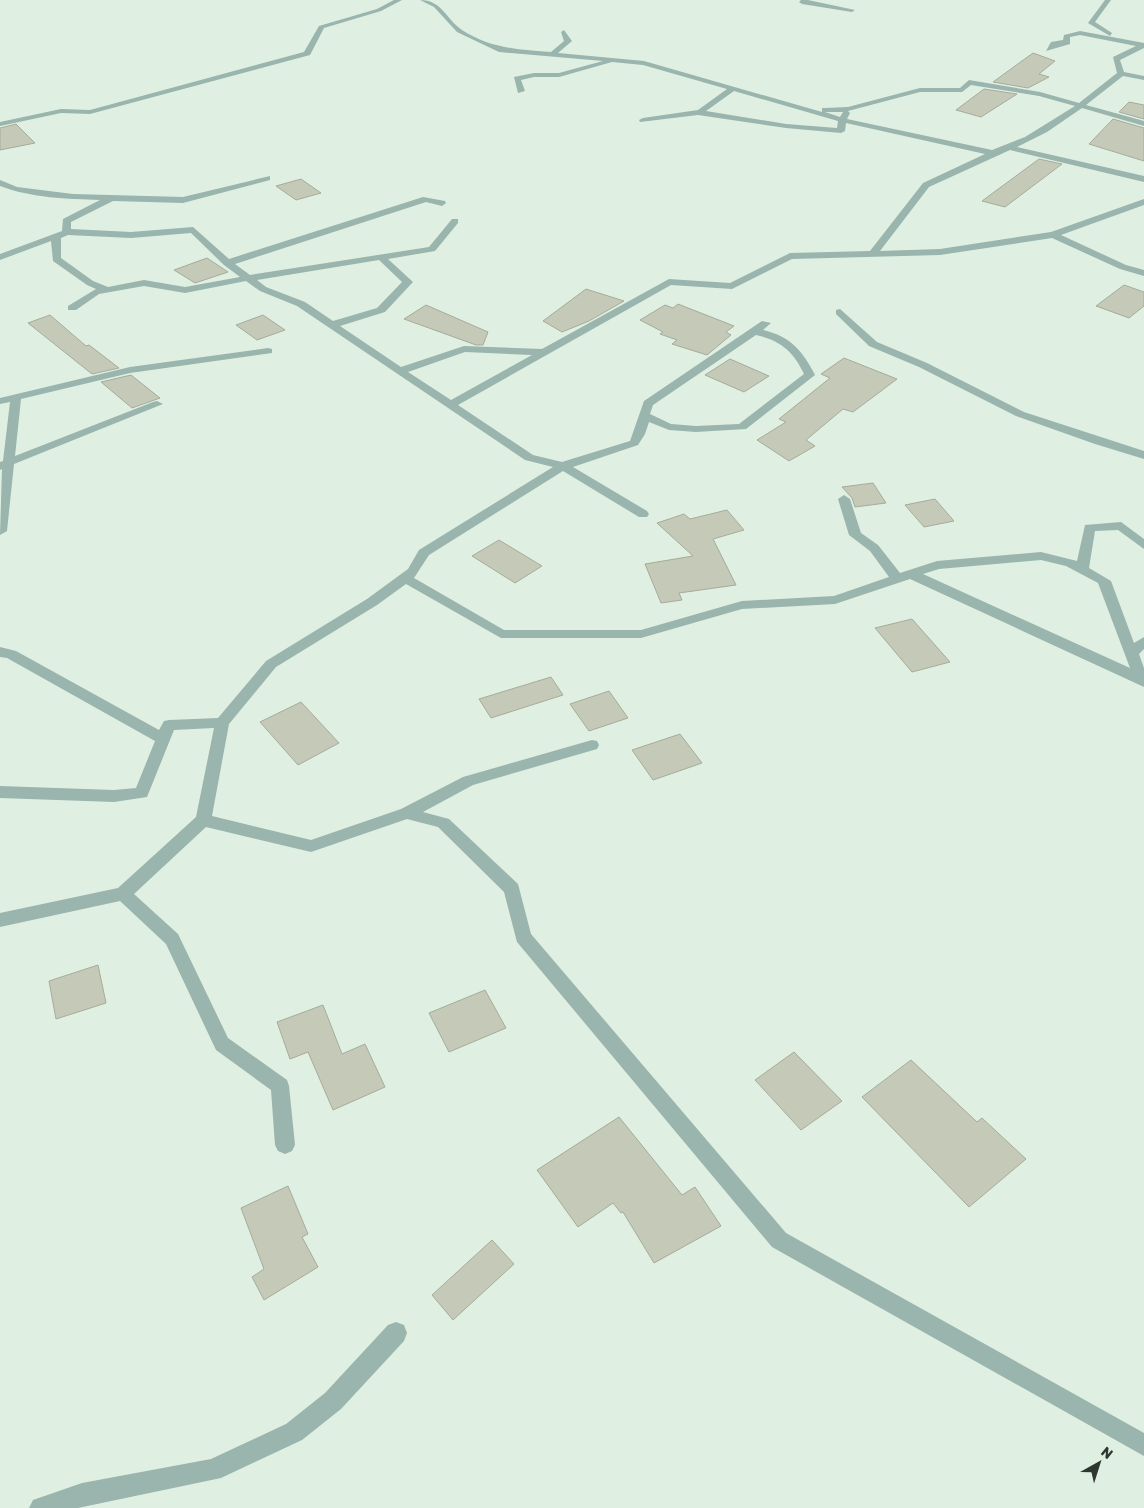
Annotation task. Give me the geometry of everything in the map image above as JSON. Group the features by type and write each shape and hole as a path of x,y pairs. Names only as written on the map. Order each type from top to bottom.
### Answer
{"street":[{"path":"0,124 61,111 90,112 307,53 321,27 379,10 399,0"},
{"path":"423,0 436,6 459,31 502,50 618,60 670,69 842,120 922,140 993,153"},
{"path":"804,0 802,2 852,10"},
{"path":"1108,0 1091,23 1117,39"},
{"path":"554,53 568,41 564,32"},
{"path":"1049,49 1054,44 1067,42 1066,36 1080,33 1144,46"},
{"path":"1120,74 1116,59 1144,46"},
{"path":"521,91 517,79 534,75 559,75 618,60"},
{"path":"873,254 926,185 993,153 1012,148 1080,106 1120,74 1144,78"},
{"path":"810,110 848,109 920,90 962,90 969,82 1040,94 1144,124"},
{"path":"696,112 734,88"},
{"path":"643,120 696,112 786,126 841,131 842,120 848,109"},
{"path":"1012,148 1144,179"},
{"path":"67,209 111,198 183,200 267,178"},
{"path":"0,183 67,209 111,198"},
{"path":"0,193 15,189"},
{"path":"227,263 426,199 442,203"},
{"path":"450,405 669,282 732,286 790,256 940,252 1053,235 1144,202"},
{"path":"67,209 56,259 90,283 107,290"},
{"path":"72,308 96,292 144,283 185,290 248,278 432,249 455,221"},
{"path":"0,257 61,234 131,235 193,230 227,263 263,289 301,304 529,458 562,466 643,514"},
{"path":"1053,235 1144,274"},
{"path":"331,325 381,310 408,282 381,257"},
{"path":"840,312 873,344 923,365 1020,414 1099,442 1144,455"},
{"path":"0,920 123,894 203,820 222,723 271,664 372,602 413,572 424,553 562,466 634,443 641,435 648,403 766,323"},
{"path":"644,415 669,427 696,429 742,427 810,375 800,354 776,335 754,331"},
{"path":"400,371 464,349 544,352"},
{"path":"0,401 130,370 268,351"},
{"path":"1,531 5,464 16,397"},
{"path":"5,464 157,404"},
{"path":"844,499 856,535 874,548 897,578"},
{"path":"1082,569 1089,528 1121,526 1144,545"},
{"path":"405,578 502,634 641,634 742,605 835,600 937,565 1041,556 1070,563 1104,581 1143,680"},
{"path":"911,574 1143,680"},
{"path":"1131,653 1144,642"},
{"path":"0,652 11,654 163,740"},
{"path":"0,792 114,796 142,793 169,725 222,723"},
{"path":"203,820 311,846 407,812 468,781 592,745"},
{"path":"407,812 443,823 512,889 523,937 780,1240 1144,1445"},
{"path":"123,894 172,939 222,1044 280,1086 285,1145"},
{"path":"41,1508 82,1494 213,1470 294,1432 333,1401 396,1333"}],"building":[{"path":"1033,53 1055,61 1039,74 1049,77 1028,88 993,82"},
{"path":"984,89 1017,94 981,117 956,110"},
{"path":"1129,102 1144,105 1144,119 1119,112"},
{"path":"1113,119 1144,128 1144,161 1089,144"},
{"path":"16,124 35,143 0,150 0,128"},
{"path":"1039,159 1062,164 1005,207 982,201"},
{"path":"301,179 321,193 296,200 276,186"},
{"path":"207,258 228,272 195,283 174,270"},
{"path":"1124,285 1144,292 1144,306 1129,318 1096,306"},
{"path":"586,289 624,301 589,321 562,332 543,321"},
{"path":"678,304 734,326 726,332 731,335 707,355 672,344 677,340 660,334 663,332 640,320 665,305 673,308"},
{"path":"426,305 488,332 483,345 476,345 404,319"},
{"path":"50,315 86,346 89,345 119,368 92,374 28,323"},
{"path":"263,315 285,330 257,340 236,325"},
{"path":"844,358 897,379 853,412 843,409 806,440 815,446 789,461 757,440 786,422 779,419 830,378 821,374"},
{"path":"730,359 769,376 744,392 705,375"},
{"path":"131,375 160,398 132,408 101,382"},
{"path":"873,483 886,503 855,507 852,498 842,487"},
{"path":"935,499 954,521 924,527 905,505"},
{"path":"727,510 744,530 713,539 736,585 679,593 682,600 661,603 645,564 693,556 657,523 684,514 690,519"},
{"path":"499,540 542,566 515,583 472,556"},
{"path":"912,619 950,662 912,672 875,628"},
{"path":"551,677 563,695 491,718 479,699"},
{"path":"609,691 628,718 589,731 570,704"},
{"path":"301,702 339,743 298,765 260,722"},
{"path":"680,734 702,763 653,780 632,750"},
{"path":"98,965 106,1003 56,1019 49,981"},
{"path":"485,990 506,1028 449,1052 429,1013"},
{"path":"323,1005 342,1054 365,1044 385,1087 333,1110 308,1052 290,1059 277,1022"},
{"path":"794,1052 842,1101 801,1130 755,1080"},
{"path":"911,1060 977,1122 982,1118 1026,1159 969,1207 862,1097"},
{"path":"619,1117 682,1195 695,1187 721,1226 654,1263 623,1212 621,1213 613,1203 578,1227 537,1170"},
{"path":"288,1186 308,1234 302,1237 318,1267 264,1300 252,1277 264,1269 241,1208"},
{"path":"492,1240 514,1264 453,1320 432,1295"}]}
